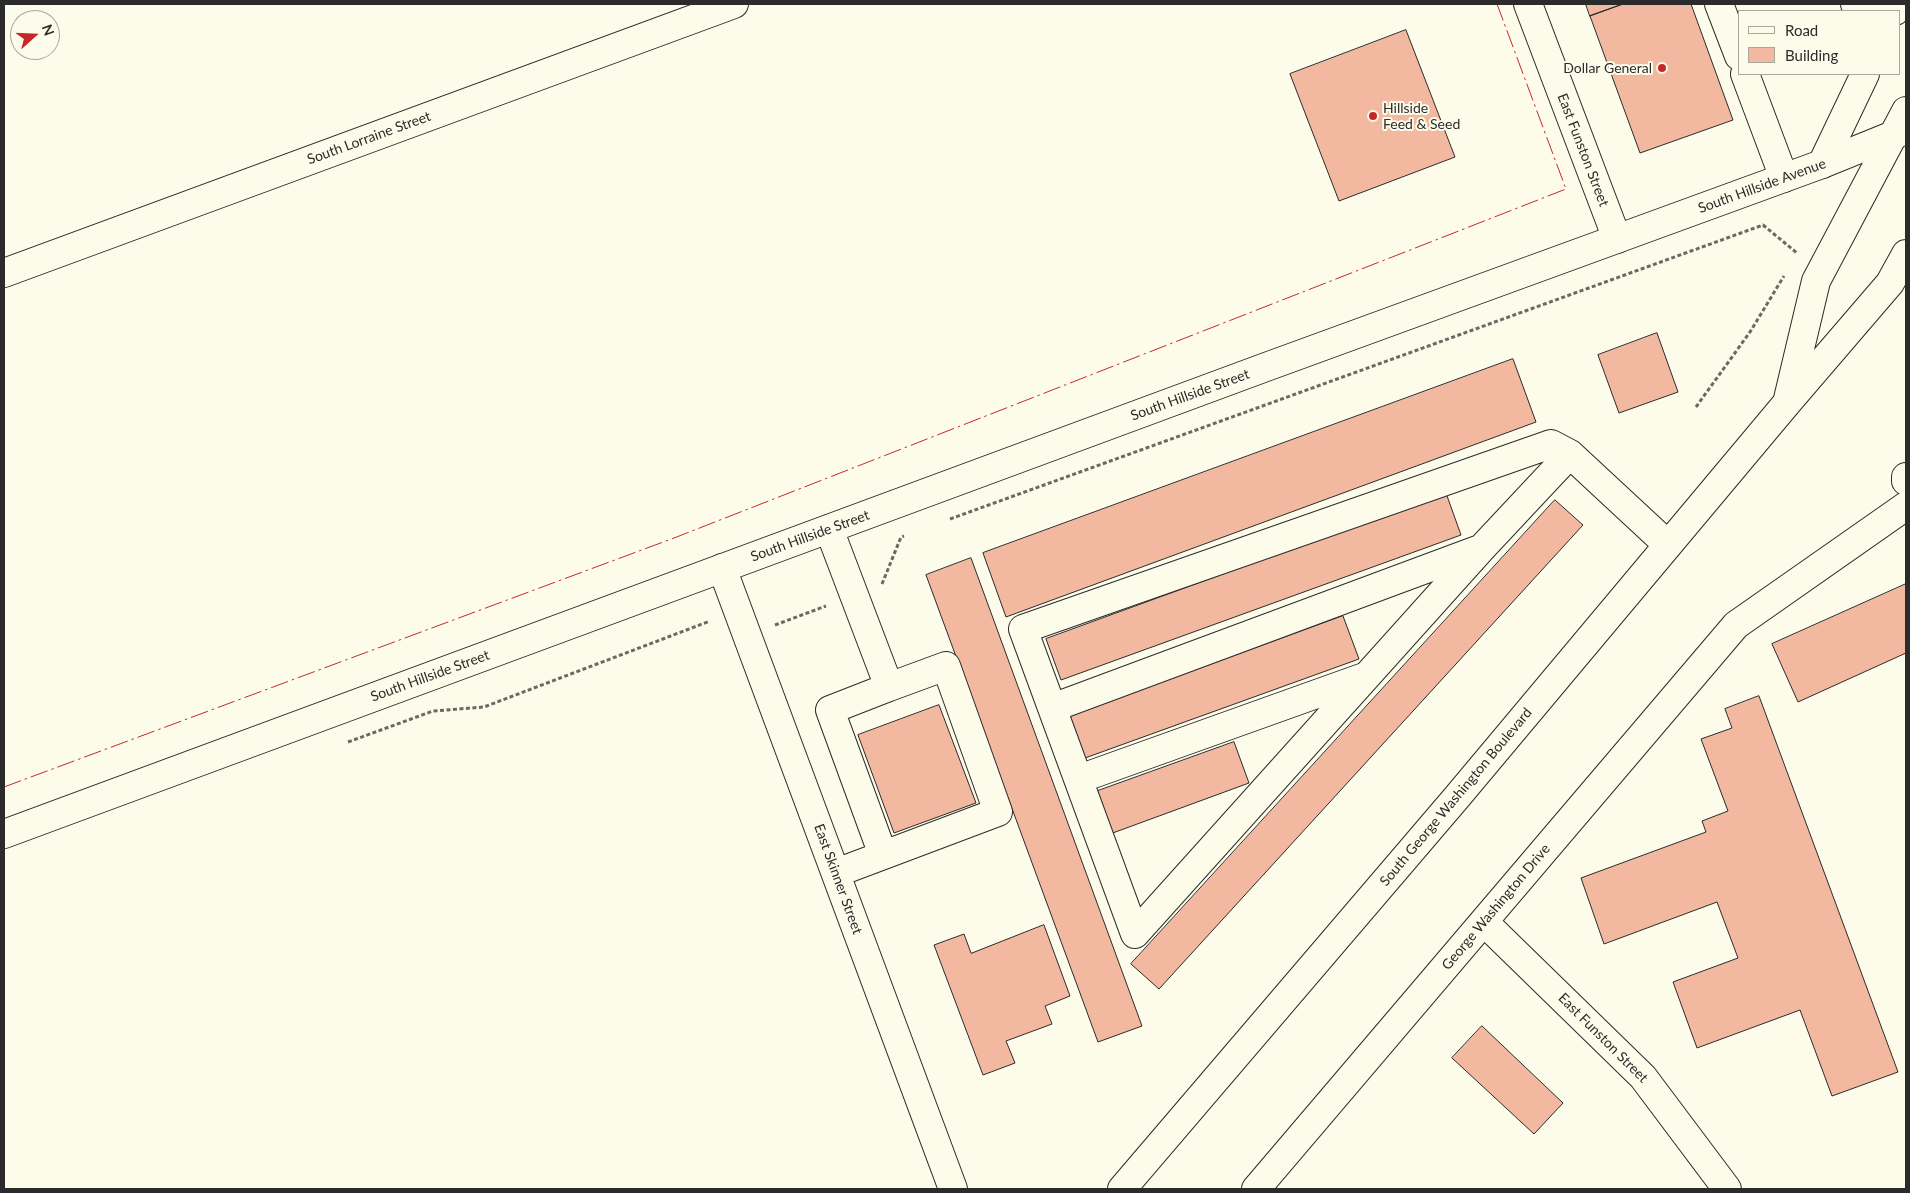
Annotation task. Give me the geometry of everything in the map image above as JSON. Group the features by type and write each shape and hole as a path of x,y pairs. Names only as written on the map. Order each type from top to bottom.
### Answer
{"street":[{"name":"South Lorraine Street","path":"4,273 734,4"},
{"name":"East Funston Street","path":"1528,4 1617,239"},
{"path":"1719,4 1738,53"},
{"path":"1855,4 1868,10"},
{"path":"1745,75 1784,178"},
{"path":"1822,164 1866,75"},
{"name":"South Hillside Avenue","path":"1617,239 1822,164 1902,125"},
{"name":"South George Washington Boulevard","path":"1787,403 1816,281 1902,125"},
{"name":"South Hillside Street","path":"4,834 1617,239"},
{"name":"South George Washington Boulevard","path":"1122,1189 1457,797 1890,283 1906,254"},
{"path":"1570,454 1481,548 1136,934 1023,629 1551,444 1570,454 1668,545"},
{"name":"George Washington Drive","path":"1256,1189 1736,625 1906,486"},
{"path":"829,529 889,687"},
{"path":"1052,708 1481,548"},
{"name":"East Skinner Street","path":"722,568 952,1189"},
{"path":"836,873 998,812 946,666 830,710 883,855"},
{"path":"1079,780 1366,676"},
{"name":"East Funston Street","path":"1484,922 1643,1077 1727,1189"}],"path":[{"path":"948,520 1763,226 1797,254 1793,262"},
{"path":"1696,407 1750,332 1788,270"},
{"path":"340,745 433,712 484,707 709,620 766,628 881,586 901,537 910,533"}],"building":[{"path":"1586,4 1623,4 1590,16"},
{"name":"Dollar General","path":"1623,4 1691,4 1733,120 1640,153 1590,16"},
{"name":"Hillside Feed & Seed","path":"1406,30 1455,157 1339,201 1290,74"},
{"path":"1657,333 1678,392 1619,413 1598,355"},
{"path":"1513,359 1536,422 1006,617 983,553"},
{"path":"1446,493 1461,535 1061,680 1046,639"},
{"path":"1555,500 1583,525 1159,989 1131,964"},
{"path":"971,558 1142,1026 1098,1042 926,575"},
{"path":"1906,584 1906,653 1798,702 1772,644"},
{"path":"1343,616 1359,659 1085,758 1070,716"},
{"path":"1759,696 1898,1072 1832,1096 1800,1010 1697,1048 1673,982 1738,958 1717,902 1604,944 1581,878 1706,832 1702,821 1728,811 1701,739 1732,728 1725,709"},
{"path":"939,705 976,803 894,833 858,735"},
{"path":"1234,742 1249,783 1110,834 1095,792"},
{"path":"1044,925 1070,996 1045,1006 1052,1024 1006,1041 1015,1063 983,1075 934,945 964,934 971,953"},
{"path":"1482,1026 1563,1103 1534,1134 1452,1058"}],"power":[{"path":"4,787 674,538 1566,189 1497,4"}],"place":[{"name":"Dollar General","path":"1662,68"},
{"name":"Hillside Feed & Seed","path":"1373,116"}]}
